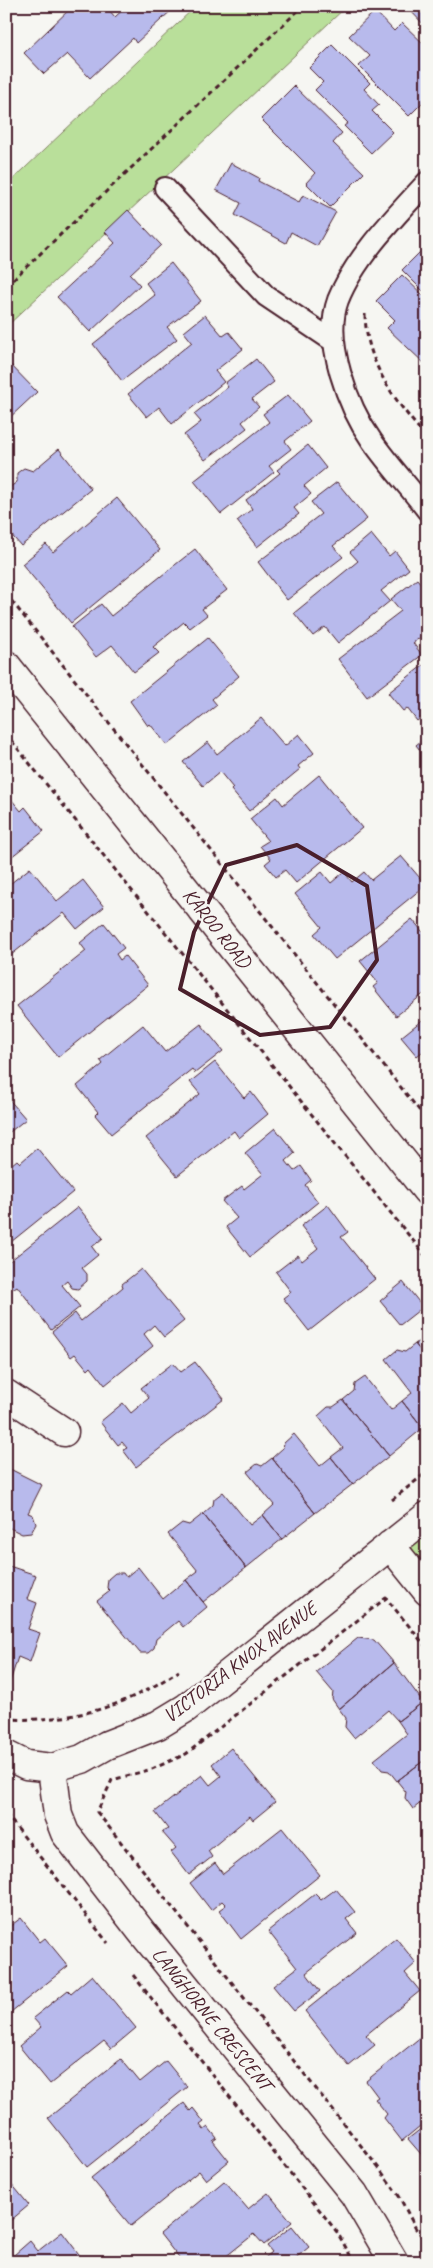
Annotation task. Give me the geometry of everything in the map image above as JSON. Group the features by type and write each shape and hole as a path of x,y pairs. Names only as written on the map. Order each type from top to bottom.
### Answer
{"street":[{"name":"KAROO ROAD","path":"6,665 427,1191"},
{"path":"6,1394 64,1432"},
{"name":"VICTORIA KNOX AVENUE","path":"6,1755 26,1765 52,1768 82,1759 107,1745 158,1725 186,1708 427,1516"},
{"path":"390,1545 427,1591"},
{"name":"LANGHORNE CRESCENT","path":"52,1768 58,1815 65,1833 141,1931 354,2194 394,2262"}],"lane":[{"path":"427,182 361,259 338,301 334,321 337,360 358,418 372,440 427,510"},
{"path":"165,188 266,296 334,340"}],"path":[{"path":"6,286 303,6"},
{"path":"365,310 365,331 378,371 389,390 427,438"},
{"path":"6,594 427,1120"},
{"path":"6,734 427,1258"},
{"path":"391,1502 427,1472"},
{"path":"386,1598 427,1648"},
{"path":"6,1719 31,1720 70,1717 102,1710 133,1698 182,1669"},
{"path":"97,1812 381,2171 399,2196 416,2229 427,2242"},
{"path":"6,1814 111,1948"},
{"path":"130,1971 337,2232 354,2262"}],"highlighted area":[{"path":"297,845 367,886 377,960 330,1027 260,1035 180,989 194,932 226,865"}],"green space":[{"path":"196,6 347,6 6,327 6,186"},
{"path":"427,1516 427,1591 390,1545"}],"building":[{"path":"73,6 113,6 109,10 115,17 127,6 175,7 136,43 133,38 90,78 67,54 44,74 24,53"},
{"path":"406,6 427,6 427,28"},
{"path":"375,11 394,31 402,23 427,47 427,98 409,116 359,66 370,56 349,36"},
{"path":"332,45 370,83 364,89 379,105 372,111 393,132 371,153 344,126 348,123 315,90 323,82 309,68"},
{"path":"294,86 342,133 333,143 364,173 330,207 306,183 315,173 261,119"},
{"path":"231,163 259,178 258,181 299,202 303,195 336,212 317,246 291,232 286,243 235,215 241,203 216,190"},
{"path":"128,210 161,245 130,274 140,285 90,332 57,297 115,243 105,232"},
{"path":"427,245 427,293 426,294 402,270"},
{"path":"171,263 201,301 167,327 177,339 122,381 93,344 155,295 146,283"},
{"path":"402,275 427,299 422,304 427,308 427,366 387,328 395,320 376,301"},
{"path":"205,315 223,336 229,332 243,349 215,371 224,382 172,424 159,407 147,417 128,394 192,342 184,332"},
{"path":"256,359 274,382 252,399 259,407 242,422 247,428 205,460 184,435 201,422 194,414 228,387 225,383"},
{"path":"6,360 37,392 6,421"},
{"path":"288,395 310,421 285,441 291,449 269,466 274,472 221,514 194,481 269,422 263,414"},
{"path":"308,445 326,468 304,486 311,494 294,508 299,514 257,547 237,521 252,509 246,500 280,473 277,470"},
{"path":"59,449 91,489 21,546 6,531 6,490 17,482 17,473 24,468 33,471"},
{"path":"337,482 367,519 333,546 343,557 287,600 258,562 321,514 311,502"},
{"path":"117,498 160,550 71,623 22,564 46,544 53,552"},
{"path":"371,534 389,556 395,551 409,569 381,591 390,601 338,643 325,627 313,636 294,613 358,561 350,552"},
{"path":"195,549 227,590 202,609 207,615 190,628 184,622 153,647 159,653 134,672 112,645 96,657 72,627 101,604 111,616"},
{"path":"417,579 427,591 427,632 413,643 422,655 367,697 338,659 401,611 391,599"},
{"path":"208,638 239,676 212,699 217,705 167,745 150,724 148,726 130,701"},
{"path":"427,662 427,713 417,721 407,708 403,711 388,693"},
{"path":"261,718 285,746 299,734 314,753 298,766 300,769 249,811 231,790 233,788 220,772 203,786 183,762 208,742 217,754"},
{"path":"427,736 427,759 416,745"},
{"path":"319,775 362,828 296,883 285,870 276,877 265,864 271,859 260,846 268,841 250,819 277,797 283,805"},
{"path":"6,793 21,811 25,807 44,831 6,861"},
{"path":"401,856 426,885 335,959 314,934 322,927 295,894 322,872 331,883 344,872 352,882 364,872 371,880"},
{"path":"30,868 57,901 83,880 104,907 77,929 64,913 6,959 6,887"},
{"path":"412,919 427,937 427,991 396,1016 373,987 378,983 360,961"},
{"path":"104,923 124,948 116,954 120,960 125,956 148,985 58,1057 17,1006 86,951 80,943"},
{"path":"426,1017 427,1048 417,1056 401,1037"},
{"path":"201,1024 223,1051 195,1073 192,1069 111,1134 95,1115 98,1112 77,1086 103,1064 100,1060 143,1025 165,1052"},
{"path":"215,1062 244,1098 251,1092 268,1114 239,1138 234,1131 177,1176 146,1138 200,1094 190,1082"},
{"path":"6,1096 26,1119 6,1135"},
{"path":"275,1128 295,1153 286,1161 294,1171 301,1166 311,1180 305,1185 318,1202 250,1257 226,1227 237,1218 222,1201 242,1186 244,1189 263,1174 245,1153"},
{"path":"37,1148 73,1192 6,1246 6,1184 9,1182 6,1179 6,1169 17,1160 20,1163"},
{"path":"328,1205 348,1232 341,1237 375,1279 309,1331 283,1298 291,1292 276,1272 298,1255 302,1261 318,1248 301,1226"},
{"path":"78,1207 103,1238 92,1247 98,1255 82,1268 87,1274 87,1281 78,1289 72,1288 67,1281 62,1285 80,1307 51,1330 17,1286 14,1288 6,1287 6,1264"},
{"path":"141,1269 184,1321 164,1337 154,1325 144,1334 153,1346 105,1385 91,1367 88,1370 75,1354 71,1357 52,1332 75,1313 81,1321 123,1287 122,1284"},
{"path":"403,1282 423,1307 400,1325 380,1301"},
{"path":"427,1335 427,1359 415,1344"},
{"path":"415,1344 427,1359 427,1425 423,1428 402,1401 412,1393 386,1359 397,1350 405,1352"},
{"path":"195,1362 224,1399 136,1467 123,1450 127,1448 122,1442 118,1445 100,1422 123,1403 131,1413 149,1398 141,1388 173,1363 181,1372"},
{"path":"365,1377 391,1410 402,1401 423,1428 389,1456 343,1400 354,1391 355,1384"},
{"path":"343,1400 389,1456 353,1484 331,1457 343,1448 318,1416 328,1407 333,1407"},
{"path":"294,1434 320,1466 331,1457 353,1484 315,1513 272,1458"},
{"path":"272,1458 315,1513 282,1539 263,1515 274,1505 247,1472 257,1464 262,1466"},
{"path":"6,1467 42,1485 28,1513 33,1515 36,1524 31,1533 22,1534 6,1526"},
{"path":"223,1492 250,1525 263,1515 282,1539 246,1568 203,1514 213,1505 214,1499"},
{"path":"203,1514 246,1568 203,1602 186,1580 198,1571 168,1534 182,1523 189,1525"},
{"path":"6,1565 36,1575 27,1599 37,1603 28,1629 40,1633 30,1662 18,1657 8,1688"},
{"path":"138,1567 163,1599 186,1580 207,1607 183,1627 178,1621 156,1639 154,1648 148,1653 140,1653 97,1601 110,1591 107,1588 108,1579 115,1573 123,1573 126,1577"},
{"path":"358,1638 374,1640 394,1663 339,1709 332,1699 333,1692 316,1672"},
{"path":"394,1663 423,1702 398,1721 388,1710 354,1738 345,1727 346,1718 339,1709"},
{"path":"423,1702 427,1706 427,1758 397,1781 389,1771 382,1770 374,1760 407,1734 398,1721"},
{"path":"231,1748 275,1802 253,1820 250,1816 208,1851 212,1857 189,1875 171,1852 176,1848 162,1832 168,1829 155,1812 202,1775 210,1785 221,1776 212,1764"},
{"path":"427,1758 427,1798 413,1809 405,1798 406,1792 397,1781"},
{"path":"282,1828 320,1875 241,1939 219,1910 226,1905 222,1901 211,1910 190,1883 215,1863 223,1874"},
{"path":"336,1889 355,1912 346,1919 357,1933 306,1973 320,1991 294,2011 273,1986 297,1968 268,1931 315,1894 321,1900"},
{"path":"21,1918 40,1942 45,1938 68,1966 6,2016 6,1929"},
{"path":"396,1938 416,1963 405,1973 420,1991 366,2035 375,2045 349,2066 305,2011"},
{"path":"92,1975 136,2028 111,2049 104,2041 50,2084 19,2046 41,2027 33,2018 68,1990 71,1993"},
{"path":"427,2032 427,2108 420,2113 426,2121 402,2141 384,2118 387,2114 375,2099 378,2097 366,2081"},
{"path":"121,2059 140,2082 166,2061 187,2087 87,2167 48,2118"},
{"path":"184,2103 190,2111 193,2108 204,2122 200,2125 204,2130 208,2127 217,2138 213,2141 229,2161 206,2180 199,2171 131,2226 91,2178"},
{"path":"427,2124 427,2161 408,2139"},
{"path":"6,2177 29,2205 10,2221 6,2217"},
{"path":"224,2181 248,2209 268,2193 292,2222 264,2245 254,2234 219,2262 182,2262 160,2234"},
{"path":"292,2226 309,2247 291,2262 260,2262 272,2252 267,2246"},
{"path":"62,2232 85,2262 6,2262 30,2241 38,2251"}]}
